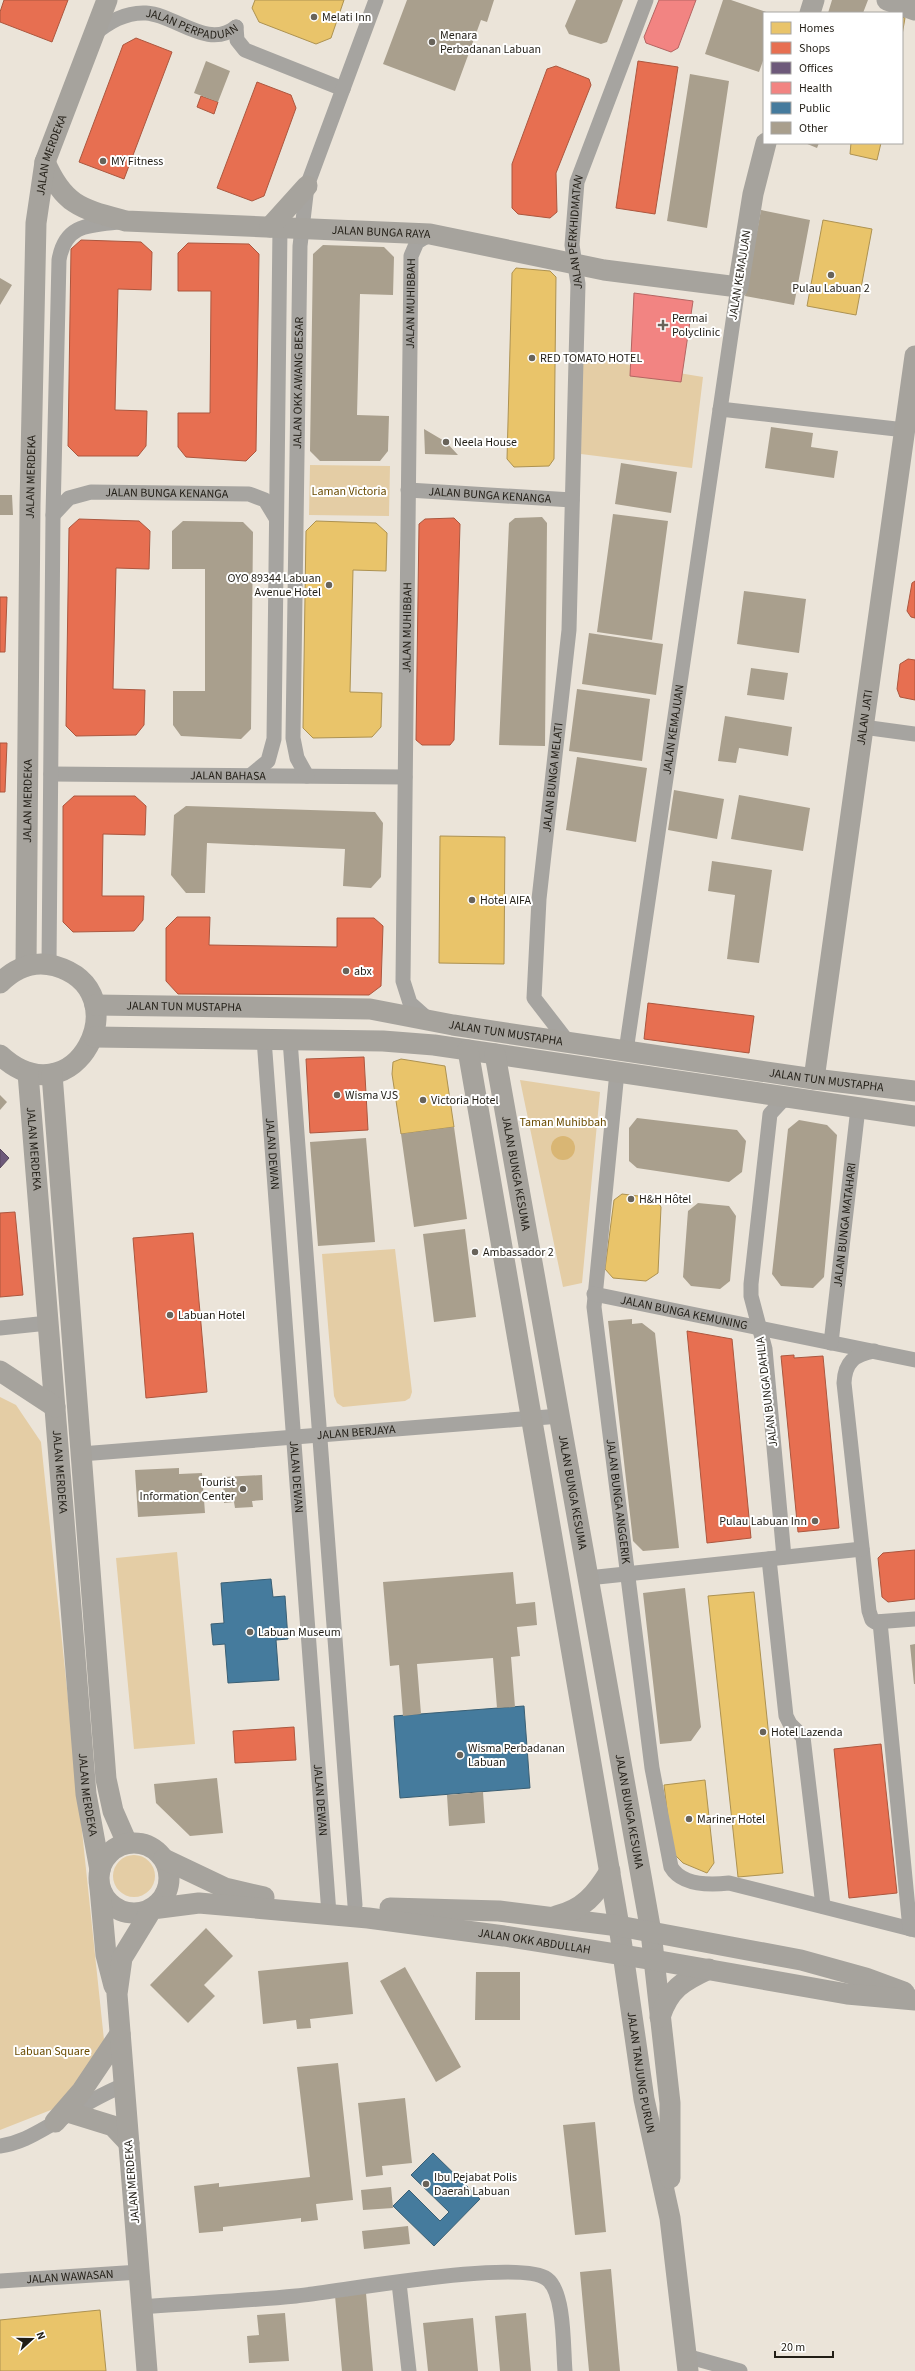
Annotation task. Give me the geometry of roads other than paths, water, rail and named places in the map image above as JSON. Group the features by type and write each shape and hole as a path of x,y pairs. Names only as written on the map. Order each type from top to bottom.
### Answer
{"main road":[{"name":"JALAN MERDEKA","path":"26,966 30,505 36,229 39,191 45,162 107,0"},
{"path":"810,12 814,0"},
{"path":"887,0 915,10"},
{"name":"JALAN KEMAJUAN","path":"738,287 753,194 766,144"},
{"name":"JALAN BUNGA RAYA","path":"45,162 52,179 71,202 95,212 126,221 430,234 575,264 738,287"},
{"path":"275,227 307,186"},
{"name":"JALAN JATI","path":"814,1079 915,356"},
{"path":"0,983 9,974 26,966 49,964 64,969 78,978 88,990 95,1005 97,1021 94,1036 87,1050 78,1061 66,1069 52,1074 28,1073 11,1066 0,1056"},
{"name":"JALAN TUN MUSTAPHA","path":"95,1005 370,1009 568,1042 814,1079 915,1090"},
{"name":"JALAN TUN MUSTAPHA","path":"94,1036 383,1041 468,1050 915,1116"},
{"path":"468,1050 620,1926"},
{"name":"JALAN BUNGA KESUMA","path":"495,1054 651,1932"},
{"name":"JALAN MERDEKA","path":"28,1073 86,1794 100,1879 107,1962 117,1994"},
{"name":"JALAN MERDEKA","path":"52,1074 106,1779 113,1811 127,1843"},
{"path":"0,1371 55,1407"},
{"path":"127,1843 138,1843 148,1845 164,1859 170,1880 167,1891 161,1901 152,1909 132,1914 121,1911 112,1905 100,1879 109,1853 127,1843"},
{"name":"JALAN OKK ABDULLAH","path":"164,1859 190,1873 240,1892 328,1908 709,1969 847,1994 915,2000"},
{"path":"552,1917 577,1910 588,1902 610,1871"},
{"name":"JALAN OKK ABDULLAH","path":"152,1909 199,1903 328,1908 355,1905 402,1909 499,1911 552,1917 620,1926 801,1960 866,1978 915,1996"},
{"name":"JALAN MERDEKA","path":"148,2371 117,1994 122,1958 152,1909"},
{"name":"JALAN TANJUNG PURUN","path":"620,1926 644,2099 670,2218 687,2364"},
{"name":"JALAN TANJUNG PURUN","path":"651,1932 670,2103 670,2218"},
{"path":"660,2017 666,2001 676,1988 689,1978 709,1969"},
{"path":"120,2034 63,2117 113,2126 129,2143"}],"street":[{"name":"JALAN OKK AWANG BESAR","path":"307,776 296,758 293,738 302,228 307,186 376,0"},
{"name":"JALAN PERKHIDMATAN","path":"572,500 578,284 572,237 577,182 646,0"},
{"name":"JALAN PERPADUAN","path":"92,36 118,18 145,13 158,15 210,36 224,35 236,27 237,40 245,50 343,89"},
{"name":"JALAN MERDEKA","path":"49,964 53,515 60,252 69,235 78,228 126,221"},
{"name":"JALAN OKK AWANG BESAR","path":"251,775 268,760 274,739 276,518 275,227"},
{"name":"JALAN MUHIBBAH","path":"429,1020 410,1003 403,980 411,256 417,242 430,234"},
{"name":"JALAN KEMAJUAN","path":"626,1051 738,287"},
{"path":"720,409 905,430"},
{"name":"JALAN BUNGA KENANGA","path":"408,490 572,500"},
{"name":"JALAN BUNGA KENANGA","path":"53,515 69,498 90,492 249,494 265,500 276,518"},
{"name":"JALAN BUNGA MELATI","path":"568,1042 534,998 539,899 569,630 572,500"},
{"path":"863,728 915,734"},
{"name":"JALAN BAHASA","path":"51,774 405,777"},
{"name":"JALAN DEWAN","path":"264,1039 328,1908"},
{"path":"290,1040 355,1905"},
{"name":"JALAN BUNGA ANGGERIK","path":"617,1072 594,1294 595,1315 652,1768 671,1867 680,1876 704,1884 729,1883 913,1929"},
{"name":"JALAN BUNGA DAHLIA","path":"784,1557 764,1349 751,1284 768,1122 770,1114 775,1106 794,1098"},
{"name":"JALAN BUNGA MATAHARI","path":"831,1343 858,1108"},
{"path":"273,1168 299,1164"},
{"name":"JALAN BUNGA KEMUNING","path":"594,1294 915,1360"},
{"path":"0,1328 48,1323"},
{"path":"874,1351 854,1357 848,1364 845,1373 870,1616 872,1620 880,1622 915,1619"},
{"name":"JALAN BERJAYA","path":"81,1454 560,1416"},
{"path":"588,1578 862,1549"},
{"path":"768,1559 786,1716 790,1724 803,1737 823,1906"},
{"path":"880,1622 913,1929"},
{"path":"0,2146 13,2144 27,2138 107,2092 124,2086"},
{"path":"142,2307 296,2296 512,2271 546,2278 554,2286 559,2301 565,2371"},
{"name":"JALAN WAWASAN","path":"0,2281 140,2272"},
{"path":"399,2283 409,2371"},
{"path":"687,2364 740,2371"}],"place":[{"name":"Melati Inn","path":"314,17"},
{"name":"Menara Perbadanan Labuan","path":"432,42"},
{"name":"MY Fitness","path":"103,161"},
{"name":"Pulau Labuan 2","path":"831,275"},
{"name":"Permai Polyclinic","path":"663,325"},
{"name":"RED TOMATO HOTEL","path":"532,358"},
{"name":"Neela House","path":"446,442"},
{"name":"OYO 89344 Labuan Avenue Hotel","path":"329,585"},
{"name":"Hotel AIFA","path":"472,900"},
{"name":"abx","path":"346,971"},
{"name":"Wisma VJS","path":"337,1095"},
{"name":"Victoria Hotel","path":"423,1100"},
{"name":"H&H Hôtel","path":"631,1199"},
{"name":"Ambassador 2","path":"475,1252"},
{"name":"Labuan Hotel","path":"170,1315"},
{"name":"Tourist Information Center","path":"243,1489"},
{"name":"Pulau Labuan Inn","path":"815,1521"},
{"name":"Labuan Museum","path":"250,1632"},
{"name":"Hotel Lazenda","path":"763,1732"},
{"name":"Wisma Perbadanan Labuan","path":"460,1755"},
{"name":"Mariner Hotel","path":"689,1819"},
{"name":"Ibu Pejabat Polis Daerah Labuan","path":"426,2184"}],"park label":[{"name":"Laman Victoria","path":"349,491"},
{"name":"Taman Muhibbah","path":"563,1122"},
{"name":"Labuan Square","path":"52,2051"}]}
